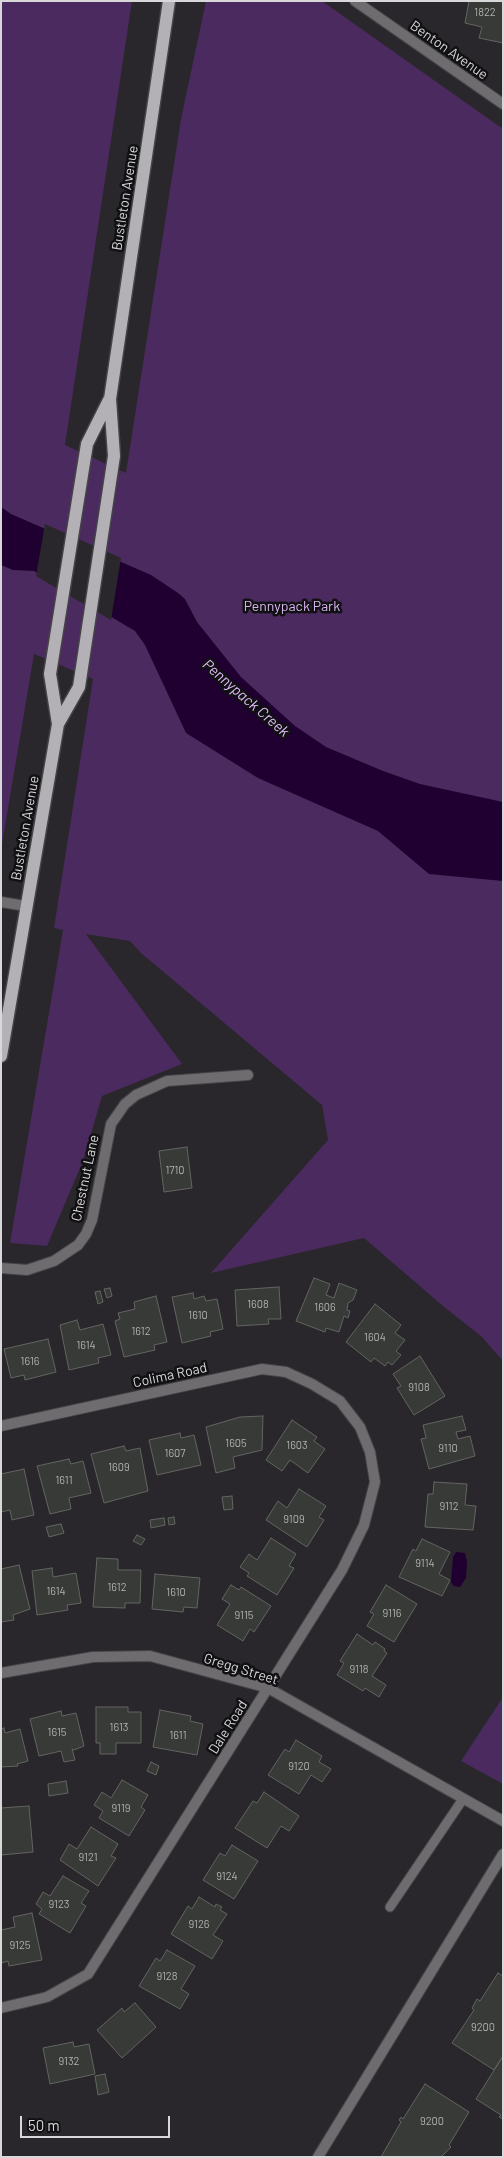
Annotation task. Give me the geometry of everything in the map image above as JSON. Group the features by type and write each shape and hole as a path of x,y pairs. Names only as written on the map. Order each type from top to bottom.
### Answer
{"main road":[{"name":"Bustleton Avenue","path":"58,724 79,687 114,456 110,399 169,1"},
{"name":"Bustleton Avenue","path":"1,1056 58,724 50,674 87,444 110,399"}],"street":[{"name":"Benton Avenue","path":"355,1 503,104"},
{"path":"1,902 26,906"},
{"name":"Chestnut Lane","path":"1,1268 27,1270 54,1261 78,1245 86,1234 92,1220 111,1124 125,1104 136,1095 167,1081 248,1075"},
{"name":"Colima Road","path":"1,1426 262,1370 286,1372 312,1384 340,1401"},
{"name":"Dale Road","path":"1,2008 47,1997 88,1974 342,1570 364,1525 375,1482 370,1452 360,1427 340,1401"},
{"name":"Gregg Street","path":"1,1673 93,1657 150,1656 268,1688 503,1821"},
{"path":"318,2157 503,1854"}],"lane":[{"path":"390,1907 463,1799"}],"green space":[{"name":"Pennypack Park","path":"1,1 132,1 65,445 126,473 181,119 206,1 322,1 503,129 503,1361 482,1337 364,1238 211,1273 328,1140 322,1105 141,953 130,941 86,934 182,1064 102,1096 83,1161 47,1246 10,1243 63,930 54,928 93,679 34,654 1,850"},
{"path":"503,1697 503,1784 461,1761"}],"water":[{"name":"Pennypack Creek","path":"1,507 11,514 151,575 178,593 185,599 197,622 241,677 295,726 326,747 420,784 503,802 503,881 429,874 378,831 258,778 186,733 145,645 135,631 34,571 13,570 1,565"},
{"path":"456,1552 465,1553 467,1562 466,1578 460,1587 454,1586 451,1582 453,1557"}],"pier":[{"path":"45,524 121,558 111,620 36,576"}],"building":[{"path":"469,1 503,1 503,43 479,38 482,27 465,23"},
{"path":"187,1147 192,1188 164,1192 159,1151"},
{"path":"314,1278 330,1284 326,1295 334,1298 339,1283 357,1290 353,1300 348,1303 347,1310 350,1311 348,1318 344,1316 339,1332 326,1328 325,1332 296,1321"},
{"path":"279,1287 281,1319 268,1319 269,1324 237,1326 235,1290"},
{"path":"110,1288 112,1296 107,1298 104,1289"},
{"path":"100,1291 103,1302 98,1304 95,1292"},
{"path":"193,1293 194,1299 204,1296 206,1301 217,1299 223,1329 210,1332 211,1336 182,1343 172,1297"},
{"path":"156,1296 167,1342 154,1345 155,1350 124,1357 115,1321 120,1319 118,1313 135,1309 134,1302"},
{"path":"375,1304 401,1325 395,1333 405,1340 396,1351 401,1355 392,1365 388,1362 385,1366 374,1358 371,1362 346,1342"},
{"path":"77,1320 80,1330 103,1324 111,1355 98,1358 99,1363 69,1370 60,1325"},
{"path":"48,1339 56,1372 25,1380 24,1375 11,1378 4,1349"},
{"path":"420,1356 445,1396 414,1415 397,1388 401,1386 393,1374"},
{"path":"263,1416 262,1450 233,1457 235,1468 216,1473 206,1427 240,1417"},
{"path":"462,1416 466,1430 456,1432 458,1439 470,1436 475,1456 429,1469 421,1439 426,1438 423,1425"},
{"path":"292,1420 317,1437 314,1441 325,1449 308,1473 290,1460 282,1471 266,1460"},
{"path":"180,1433 181,1438 194,1435 201,1465 157,1475 149,1440"},
{"path":"124,1446 126,1451 140,1448 148,1491 104,1503 91,1454"},
{"path":"69,1459 71,1464 83,1461 91,1493 69,1498 71,1509 50,1514 37,1466"},
{"path":"24,1469 34,1515 12,1520 10,1510 1,1512 1,1474"},
{"path":"434,1482 467,1484 465,1505 476,1506 473,1530 425,1527 428,1494 433,1494"},
{"path":"299,1489 326,1506 319,1517 324,1520 307,1547 266,1520 278,1501 287,1508"},
{"path":"232,1496 233,1509 224,1510 222,1497"},
{"path":"174,1517 175,1524 169,1525 168,1518"},
{"path":"164,1518 165,1525 151,1528 150,1520"},
{"path":"61,1524 64,1533 49,1537 46,1527"},
{"path":"137,1535 145,1539 141,1545 133,1541"},
{"path":"271,1538 296,1554 289,1566 294,1568 277,1595 247,1576 249,1573 240,1567 249,1554 257,1560"},
{"path":"422,1539 450,1552 439,1574 450,1580 442,1596 399,1577 413,1549 416,1551"},
{"path":"97,1558 118,1559 118,1570 141,1570 140,1603 125,1603 125,1608 93,1607"},
{"path":"19,1565 30,1609 13,1615 14,1620 1,1622 1,1569"},
{"path":"52,1568 53,1577 76,1573 81,1603 67,1605 68,1610 37,1615 32,1571"},
{"path":"155,1574 200,1578 197,1608 184,1607 183,1612 152,1609"},
{"path":"231,1585 239,1590 241,1587 271,1606 254,1632 250,1629 243,1641 217,1625 230,1604 222,1599"},
{"path":"386,1585 417,1604 394,1642 367,1626 374,1614 370,1612"},
{"path":"357,1634 373,1645 375,1642 385,1649 384,1651 387,1653 372,1676 386,1685 379,1697 365,1688 363,1691 337,1675 344,1663 340,1661"},
{"path":"96,1707 128,1707 128,1712 141,1712 141,1743 116,1743 116,1754 100,1754 100,1743 96,1743"},
{"path":"160,1710 191,1716 190,1721 203,1724 197,1755 153,1747"},
{"path":"61,1711 62,1716 76,1713 84,1746 72,1749 75,1760 64,1762 61,1751 39,1756 30,1719"},
{"path":"4,1728 5,1733 20,1729 28,1761 17,1764 18,1766 1,1767 1,1729"},
{"path":"296,1740 322,1756 319,1762 331,1769 322,1782 311,1775 299,1794 268,1775 285,1749 289,1752"},
{"path":"151,1762 159,1766 156,1775 147,1771"},
{"path":"122,1780 148,1795 141,1807 145,1810 129,1836 99,1818 103,1811 94,1805 102,1792 111,1798"},
{"path":"66,1781 68,1793 49,1796 48,1784"},
{"path":"264,1792 299,1816 289,1831 281,1826 267,1848 235,1828 253,1801 257,1803"},
{"path":"29,1806 33,1852 1,1855 1,1808"},
{"path":"91,1827 118,1844 111,1856 116,1858 98,1886 60,1860 69,1844 77,1849"},
{"path":"232,1845 258,1861 234,1899 203,1880 220,1853 225,1856"},
{"path":"63,1876 89,1891 81,1903 86,1906 70,1933 39,1914 42,1909 36,1904 43,1892 50,1896"},
{"path":"199,1897 215,1907 216,1904 222,1907 220,1910 227,1914 213,1935 223,1941 212,1959 171,1934 188,1906 192,1909"},
{"path":"32,1913 42,1960 9,1966 8,1961 1,1963 1,1930 15,1927 13,1917"},
{"path":"167,1950 195,1966 181,1989 189,1994 180,2009 139,1986 156,1958 160,1961"},
{"path":"498,1973 503,1976 503,2056 494,2070 452,2043 474,2010 472,2008 477,1999 480,2001"},
{"path":"135,2003 156,2027 122,2058 97,2030 122,2008 124,2012"},
{"path":"73,2042 74,2047 89,2044 95,2074 50,2084 43,2048"},
{"path":"503,2056 503,2119 499,2117 501,2115 476,2099"},
{"path":"105,2074 109,2092 98,2095 95,2076"},
{"path":"425,2084 469,2112 449,2145 451,2147 441,2157 381,2157 401,2122 399,2120 401,2117 403,2119"}]}
